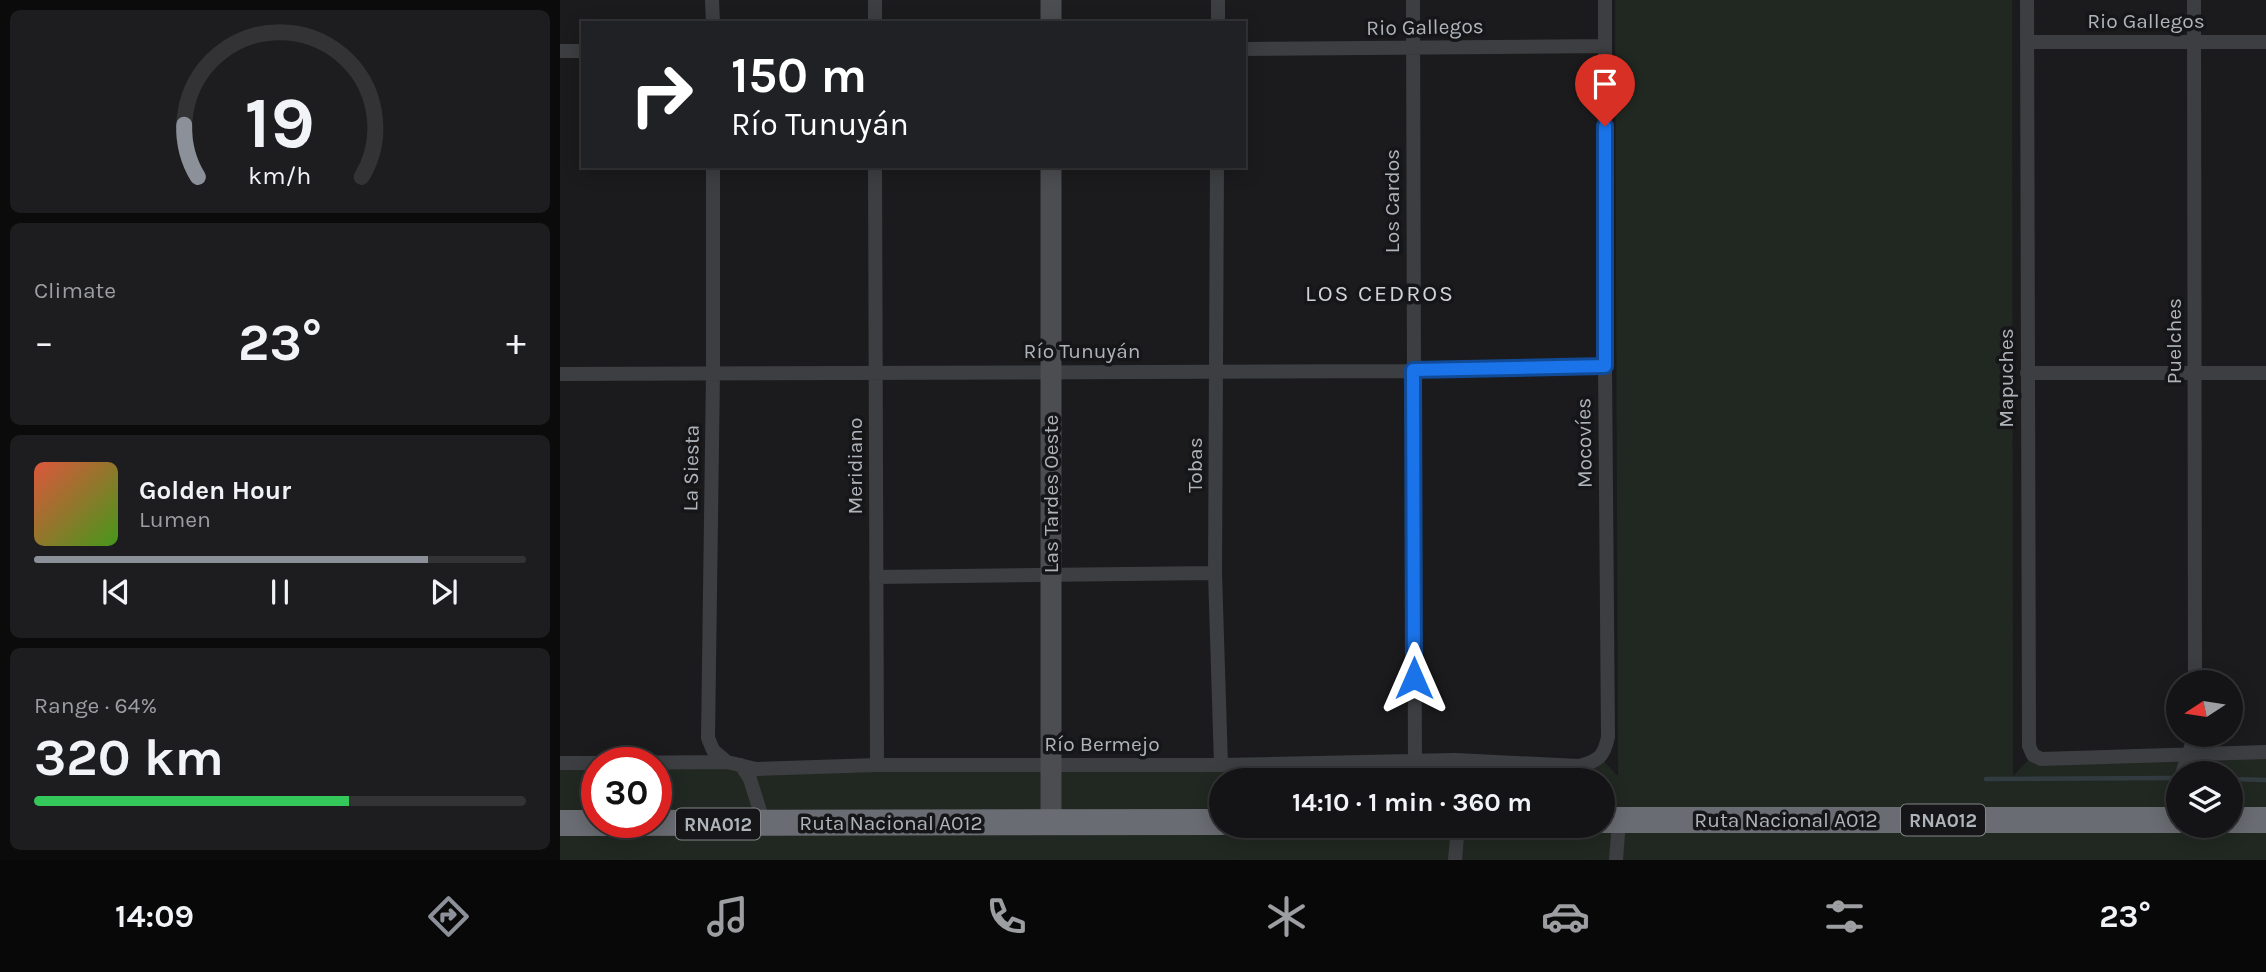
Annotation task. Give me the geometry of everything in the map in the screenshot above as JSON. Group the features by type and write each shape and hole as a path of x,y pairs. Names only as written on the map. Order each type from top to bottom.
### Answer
{"highway":[{"name":"Ruta Nacional A012","path":"1615,820 2166,820"},
{"path":"2243,820 2266,820"},
{"name":"Ruta Nacional A012","path":"560,823 1209,821"}],"street":[{"path":"712,0 713,21"},
{"path":"875,0 875,21"},
{"path":"1051,0 1051,21"},
{"path":"1218,0 1218,21"},
{"name":"Los Cardos","path":"1413,0 1415,768"},
{"name":"Mocovíes","path":"1600,757 1605,751 1608,737 1605,0"},
{"name":"Mapuches","path":"2027,0 2029,746 2033,755 2041,760 2189,754"},
{"name":"Puelches","path":"2194,0 2195,670"},
{"name":"Rio Gallegos","path":"2027,42 2266,42"},
{"name":"Rio Gallegos","path":"1246,49 1605,46"},
{"path":"560,51 581,51"},
{"name":"La Siesta","path":"713,168 708,738 713,750 750,779 764,824"},
{"name":"Meridiano","path":"876,168 877,765"},
{"name":"Las Tardes Oeste","path":"1051,168 1051,823"},
{"name":"Tobas","path":"1217,168 1215,573 1221,765"},
{"name":"Río Tunuyán","path":"560,374 1413,370 1605,366"},
{"path":"2027,373 2266,373"},
{"path":"876,577 1215,573"},
{"path":"2187,761 2191,747"},
{"path":"2189,754 2266,752"},
{"name":"Río Bermejo","path":"672,764 734,764 756,769 877,765 1221,765 1455,760 1579,766 1600,757"},
{"path":"560,763 581,763"},
{"path":"1455,860 1457,838"},
{"path":"1613,838 1616,860"}],"shaded area":[{"path":"1615,0 2012,0 2013,776 2033,755 2266,752 2266,860 560,860 560,763 581,763 581,838 672,838 672,763 1579,766 1600,757 1610,768 1209,768 1209,838 1615,838 1615,773 1618,776"}],"waterway":[{"path":"1986,779 2166,778"},
{"path":"2243,779 2266,780"}],"district":[{"name":"LOS CEDROS","path":"1380,293"}],"route":[{"path":"1414,678 1413,370 1605,366 1605,126"}]}
